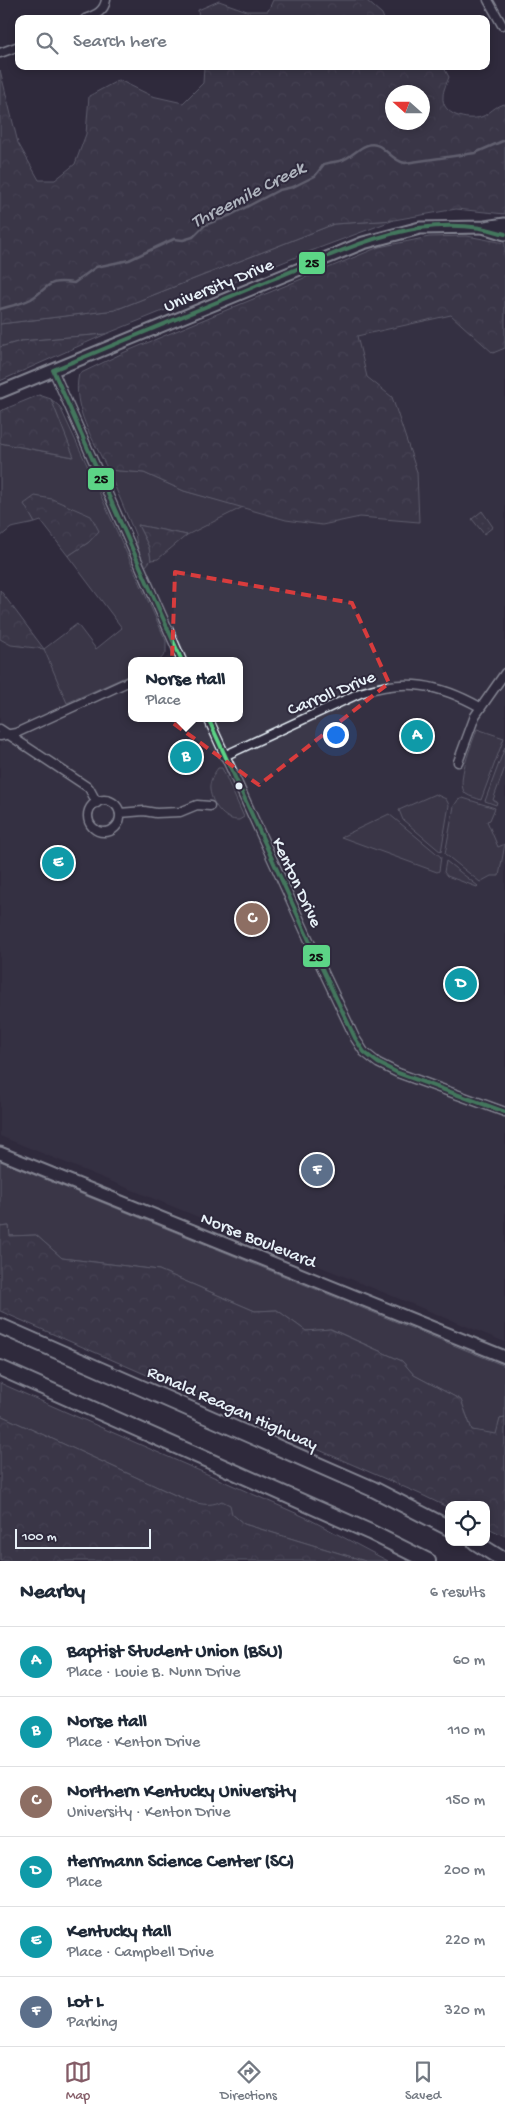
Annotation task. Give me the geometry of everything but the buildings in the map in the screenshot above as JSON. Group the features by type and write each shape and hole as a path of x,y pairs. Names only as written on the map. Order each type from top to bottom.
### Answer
{"highway":[{"name":"Ronald Reagan Highway","path":"0,1326 373,1489 445,1526"},
{"path":"0,1368 370,1532 428,1561"},
{"path":"481,1546 505,1561"}],"main road":[{"name":"University Drive","path":"0,392 363,243 420,228 485,228 505,224"},
{"name":"University Drive","path":"485,228 505,234"},
{"name":"Norse Boulevard","path":"0,1153 505,1357"}],"street":[{"path":"95,15 100,13 106,5 106,0"},
{"path":"488,0 502,25"},
{"path":"0,53 15,47"},
{"path":"53,370 178,657"},
{"path":"458,762 480,707 505,673"},
{"path":"0,736 10,735 128,682"},
{"name":"Carroll Drive","path":"224,756 360,693 380,686 406,684 438,688 480,707"},
{"name":"Kenton Drive","path":"210,722 318,960 355,1038 364,1052 378,1063 398,1072 505,1112"},
{"path":"0,729 90,788 97,803"},
{"path":"111,802 120,813 119,822 113,830 99,831 94,829 89,820 90,810 97,803 111,802"},
{"path":"120,813 144,810 156,813 180,812 198,805 210,806"}],"highlighted area":[{"path":"175,572 352,603 389,683 259,785 170,721"}],"shaded area":[{"path":"451,315 493,353 505,348 505,1342 0,1136 0,639 11,645 44,649 67,703 128,676 128,722 243,722 243,657 167,657 182,648 145,567 151,560 158,559 187,535 243,507 286,520 322,525 360,517 418,522 392,397 367,377 357,336"}],"green space":[{"path":"273,0 366,0 382,15 199,15 198,10 219,1 247,11 268,11"},
{"path":"0,70 18,143 39,180 55,180 75,164 86,134 89,96 119,80 152,96 183,103 203,83 204,70 445,70 449,77 444,91 443,103 450,112 462,117 475,118 484,116 498,106 505,104 505,214 456,209 394,220 334,224 115,310 0,324"},
{"path":"394,220 311,251 106,334 21,341 0,347 0,324 115,310 334,224"},
{"path":"467,236 505,243 505,348 493,353 451,315 357,336 367,377 392,397 417,472 419,522 360,517 322,525 286,520 184,491 144,473 108,470 85,424 81,411 77,386 79,374 125,352 379,247 429,237"},
{"path":"106,334 0,381 0,347 21,341"},
{"path":"39,395 51,399 74,457 0,443 0,411"},
{"path":"51,399 60,407 87,465 166,641 166,653 162,657 128,657 128,676 67,703 44,649 77,624 96,649 122,628 68,556 89,542 25,504 35,523 11,528 0,537 0,443 73,457"},
{"path":"108,470 144,473 184,491 243,507 187,535 138,525 149,547 151,560 145,567 139,555 135,534"},
{"path":"35,496 52,499 91,516 99,531 89,542 68,556 41,521 35,523 24,504"},
{"path":"482,511 493,527 484,534 472,519"},
{"path":"138,525 187,535 158,559 151,560 149,547"},
{"path":"0,590 44,649 11,645 0,639"},
{"path":"477,729 504,738 481,800 466,794 462,781 465,763"},
{"path":"505,747 505,767 493,800 497,802 496,805 485,801"},
{"path":"218,768 222,768 244,817 239,820 228,818 213,801 210,784"},
{"path":"435,794 446,799 449,805 441,852 403,820 399,810"},
{"path":"463,798 495,808 490,820 487,821 498,847 505,844 499,876 491,876 480,882 445,854 454,806 458,800"},
{"path":"389,814 441,857 439,871 437,872 341,837"},
{"path":"446,861 478,886 447,876 444,872"},
{"path":"0,1161 505,1366 505,1418 500,1419 497,1435 472,1430 461,1400 414,1375 402,1361 331,1329 306,1331 277,1310 255,1311 159,1270 62,1258 36,1235 9,1236 9,1226 0,1227"},
{"path":"9,1226 10,1236 36,1235 62,1258 159,1270 255,1311 277,1310 306,1331 330,1329 402,1361 414,1375 461,1400 472,1430 496,1434 500,1419 505,1418 505,1536 490,1529 490,1501 445,1501 445,1506 0,1311 0,1227"},
{"path":"0,1383 307,1518 388,1561 365,1561 244,1524 232,1514 213,1505 201,1505 175,1495 0,1415"},
{"path":"0,1415 187,1500 204,1504 222,1501 230,1505 232,1514 244,1524 365,1561 0,1561"}],"waterway":[{"name":"Threemile Creek","path":"0,309 27,301 53,283 74,283 96,267 129,260 174,239 183,240 193,237 205,225 231,215 279,190 293,187 315,176 324,164 343,160 364,146 374,144 379,146 405,163 475,153 505,140"}],"transit line":[{"name":"25","path":"180,657 53,370 325,257 381,237 419,228 441,226 474,227 505,234"},
{"name":"25","path":"210,722 318,960 355,1038 364,1052 378,1063 398,1073 505,1112"}],"place":[{"name":"Baptist Student Union (BSU)","path":"417,736"},
{"name":"Norse Hall","path":"186,757"},
{"name":"Kentucky Hall","path":"58,863"},
{"name":"Northern Kentucky University","path":"252,919"},
{"name":"Herrmann Science Center (SC)","path":"461,984"},
{"name":"Lot L","path":"317,1170"}]}
